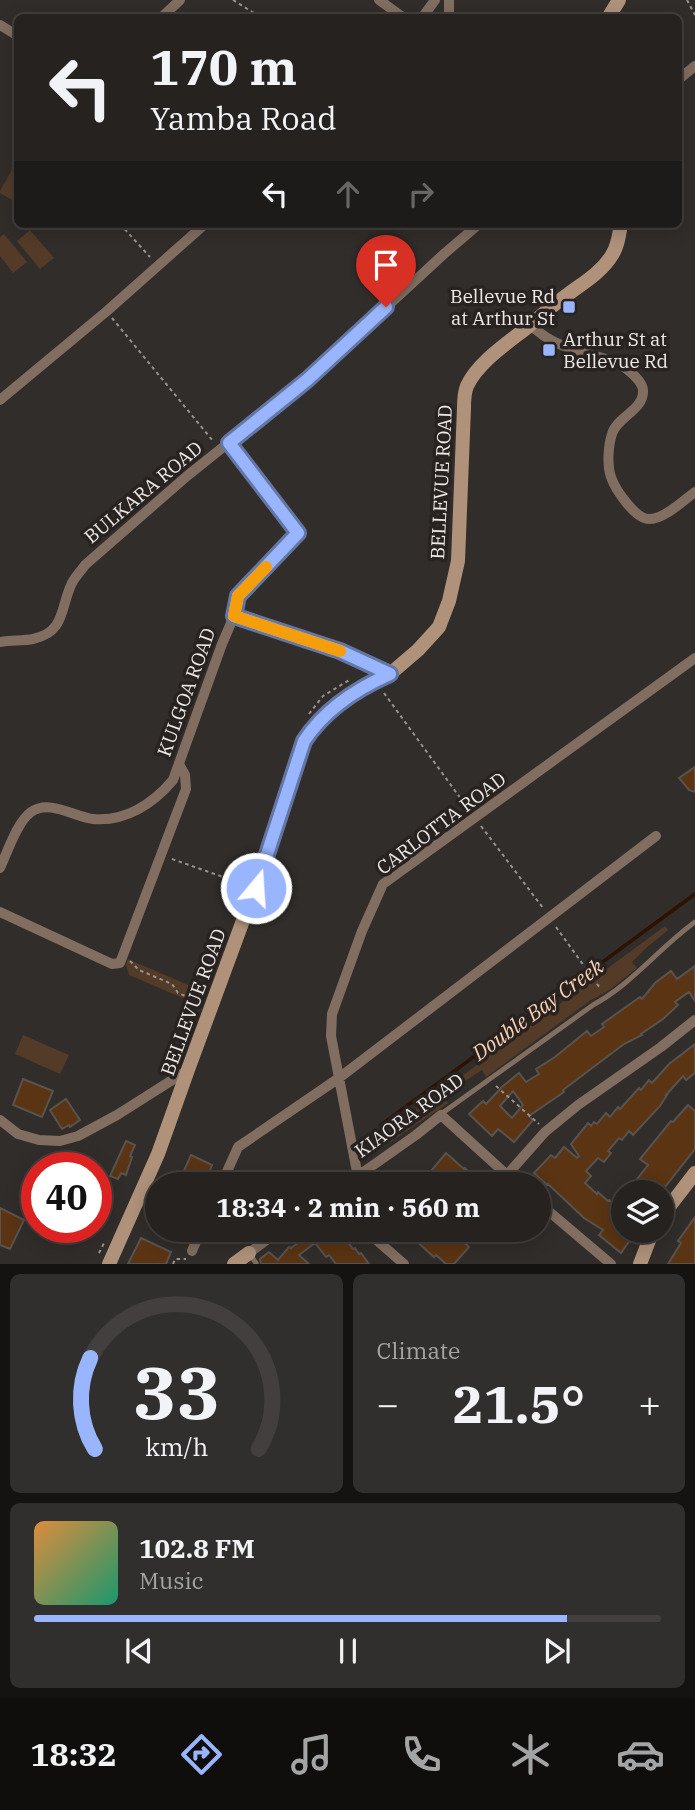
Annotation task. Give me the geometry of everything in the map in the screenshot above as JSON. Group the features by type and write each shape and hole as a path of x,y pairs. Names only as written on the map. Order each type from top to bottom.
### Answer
{"street":[{"path":"165,14 180,0"},
{"path":"379,0 398,14"},
{"path":"0,400 200,228"},
{"name":"BULKARA ROAD","path":"0,642 34,639 50,632 61,621 72,582 85,565 187,476 307,380 474,228"},
{"path":"613,228 614,254"},
{"path":"614,254 620,228"},
{"name":"BELLEVUE ROAD","path":"104,1259 158,1154 256,888 304,741 332,708 350,695 390,674 439,627 449,601 458,561 464,408 468,384 501,348 596,274 614,254"},
{"path":"531,325 555,344 620,364 642,386 644,394 641,400 612,433 609,454 611,478 617,490 634,510 644,518 657,518 695,492"},
{"name":"KULGOA ROAD","path":"0,868 22,822 33,811 49,807 92,819 114,818 132,813 150,803 173,780 234,616 238,596 298,533 229,443"},
{"path":"234,616 340,651 390,674"},
{"name":"CARLOTTA ROAD","path":"357,1172 331,1036 332,1014 362,931 383,884 695,658"},
{"path":"0,912 112,964 122,961 186,789 185,775 179,764"},
{"path":"227,1172 238,1147 339,1078 656,836"},
{"path":"509,1172 545,1132 578,1105 695,1020"},
{"path":"0,1120 18,1134 39,1140 60,1141 78,1136 117,1115 188,1070"},
{"path":"441,1115 503,1172"},
{"name":"KIAORA ROAD","path":"365,1172 441,1115"},
{"path":"674,1200 695,1173"},
{"path":"551,1213 611,1264"},
{"path":"192,1251 196,1242"},
{"path":"242,1262 266,1242"},
{"path":"379,1242 404,1264"},
{"path":"640,1264 648,1243"}],"lane":[{"name":"KIAORA ROAD","path":"441,1115 593,1005 608,998 695,922"}],"path":[{"path":"233,0 256,14"},
{"path":"687,0 695,15"},
{"path":"124,228 158,265"},
{"path":"114,320 215,443"},
{"path":"375,681 464,803"},
{"path":"487,834 600,988"},
{"path":"161,855 243,884"},
{"path":"133,962 139,970 172,984 178,993 200,1002"},
{"path":"491,1080 536,1120 545,1132"}],"shaded area":[{"path":"14,166 14,201 0,191"},
{"path":"30,230 54,258 40,269 17,241"},
{"path":"4,234 27,262 13,273 0,256 0,237"},
{"path":"665,926 668,930 632,962 637,968 608,991 591,1000 486,1077 482,1070 443,1095 448,1103 373,1154 370,1144"},
{"path":"128,959 202,991 197,1004 129,975 126,965"},
{"path":"23,1035 69,1055 60,1074 15,1054"}],"building":[{"path":"695,767 695,792 689,790 679,778"},
{"path":"695,966 695,1001 689,992 675,1002 678,1005 663,1019 642,1035 624,1044 529,1116 533,1120 514,1142 498,1129 492,1136 469,1114 483,1101 486,1104 519,1073 526,1082 539,1074 536,1069 587,1031 591,1036 604,1027 602,1024 640,997 642,999 655,983 671,971 677,979","holes":["513,1091 523,1105 512,1118 500,1106"]},
{"path":"695,1044 695,1073 686,1080 683,1076 633,1135 629,1131 622,1140 619,1138 608,1151 611,1153 604,1162 598,1158 586,1171 591,1176 585,1183 597,1194 598,1192 611,1201 611,1243 628,1243 621,1253 599,1235 603,1230 584,1218 551,1187 551,1172 535,1172 551,1155 555,1158 564,1147 577,1158 579,1156 571,1144 588,1123 591,1126 594,1122 597,1124 606,1113 610,1117 639,1088 641,1090 649,1080 652,1083 669,1064"},
{"path":"23,1079 53,1091 42,1117 13,1105"},
{"path":"66,1099 80,1120 62,1129 50,1110"},
{"path":"688,1105 695,1111 695,1149 670,1180 636,1180 648,1165 640,1159 671,1121"},
{"path":"126,1141 135,1145 126,1175 121,1173 118,1179 112,1177"},
{"path":"446,1153 469,1172 430,1172"},
{"path":"191,1155 212,1165 209,1172 183,1172"},
{"path":"0,1208 21,1218 21,1226 10,1249 0,1245"},
{"path":"695,1217 695,1264 668,1264 681,1243 678,1241"},
{"path":"141,1238 171,1252 166,1264 128,1264"},
{"path":"299,1242 348,1242 369,1264 336,1264 329,1255 326,1257 315,1243 299,1255 309,1264 261,1264 260,1259 269,1252 278,1260"},
{"path":"417,1242 464,1242 469,1247 454,1264 446,1264 436,1255 434,1257"}],"waterway":[{"name":"Double Bay Creek","path":"381,1125 695,894"}],"slow traffic":[{"path":"266,567 238,596 234,616 340,651"}],"place":[{"name":"Bellevue Rd at Arthur St","path":"569,307"},
{"name":"Arthur St at Bellevue Rd","path":"549,350"}],"route":[{"path":"256,888 304,741 332,708 350,695 390,674 340,651 234,616 238,596 298,533 229,443 307,380 386,307"}]}
